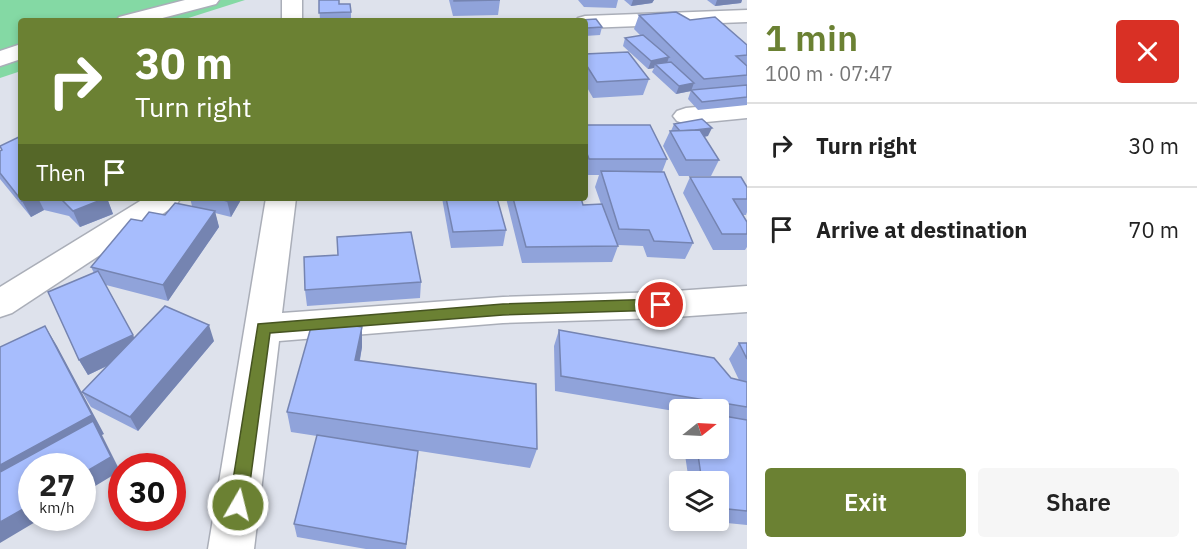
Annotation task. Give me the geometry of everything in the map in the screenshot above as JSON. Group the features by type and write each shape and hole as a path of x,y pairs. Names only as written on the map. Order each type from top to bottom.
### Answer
{"street":[{"path":"138,18 209,0"},
{"path":"292,0 292,18"},
{"path":"588,22 747,15"},
{"path":"0,59 18,52"},
{"path":"686,116 747,110"},
{"path":"0,304 161,201"},
{"path":"231,549 281,201"},
{"path":"263,328 503,310 661,305 747,299"}],"green space":[{"path":"0,0 245,0 188,18 18,18 18,72 0,78"}],"building":[{"path":"319,0 339,0 339,4 350,4 351,12 319,13"},
{"path":"454,0 500,0 454,1"},
{"path":"676,12 690,20 715,17 747,45 747,55 736,56 747,66 747,75 704,79 639,15"},
{"path":"596,19 602,27 588,28 588,20"},
{"path":"643,35 669,57 651,61 625,38"},
{"path":"628,52 649,79 597,82 588,68 588,54"},
{"path":"671,62 694,83 679,86 655,64"},
{"path":"747,85 747,97 702,102 691,90"},
{"path":"702,119 712,128 680,131 674,124"},
{"path":"588,125 650,125 667,159 589,159"},
{"path":"700,130 719,160 686,160 670,131"},
{"path":"18,137 18,196 0,173 0,151 2,150 0,146"},
{"path":"601,171 664,172 693,243 654,241 649,230 619,229"},
{"path":"690,177 741,177 747,187 747,199 733,199 747,222 747,234 722,234"},
{"path":"63,201 98,201 73,211"},
{"path":"447,201 498,201 506,230 453,232"},
{"path":"514,201 582,201 583,205 602,204 618,246 526,247"},
{"path":"175,203 215,211 163,285 91,267 131,219 142,221 149,212 165,215"},
{"path":"411,232 421,282 305,290 304,257 338,255 337,237"},
{"path":"98,271 133,335 79,360 48,292"},
{"path":"165,306 209,325 130,417 82,392"},
{"path":"313,320 362,327 355,360 536,384 537,449 287,412"},
{"path":"45,326 92,415 22,453 18,453 18,455 0,465 0,347"},
{"path":"559,330 714,358 731,378 747,382 747,407 729,404 729,399 699,399 561,376"},
{"path":"739,343 747,343 747,359"},
{"path":"729,417 747,420 747,511 729,509 729,471 700,471 699,459 729,459"},
{"path":"93,421 109,453 108,459 96,466 96,453 35,453"},
{"path":"317,435 418,451 406,544 294,524"},
{"path":"18,462 18,512 0,522 0,472"}],"route":[{"path":"238,505 263,328 503,310 661,305"}]}
